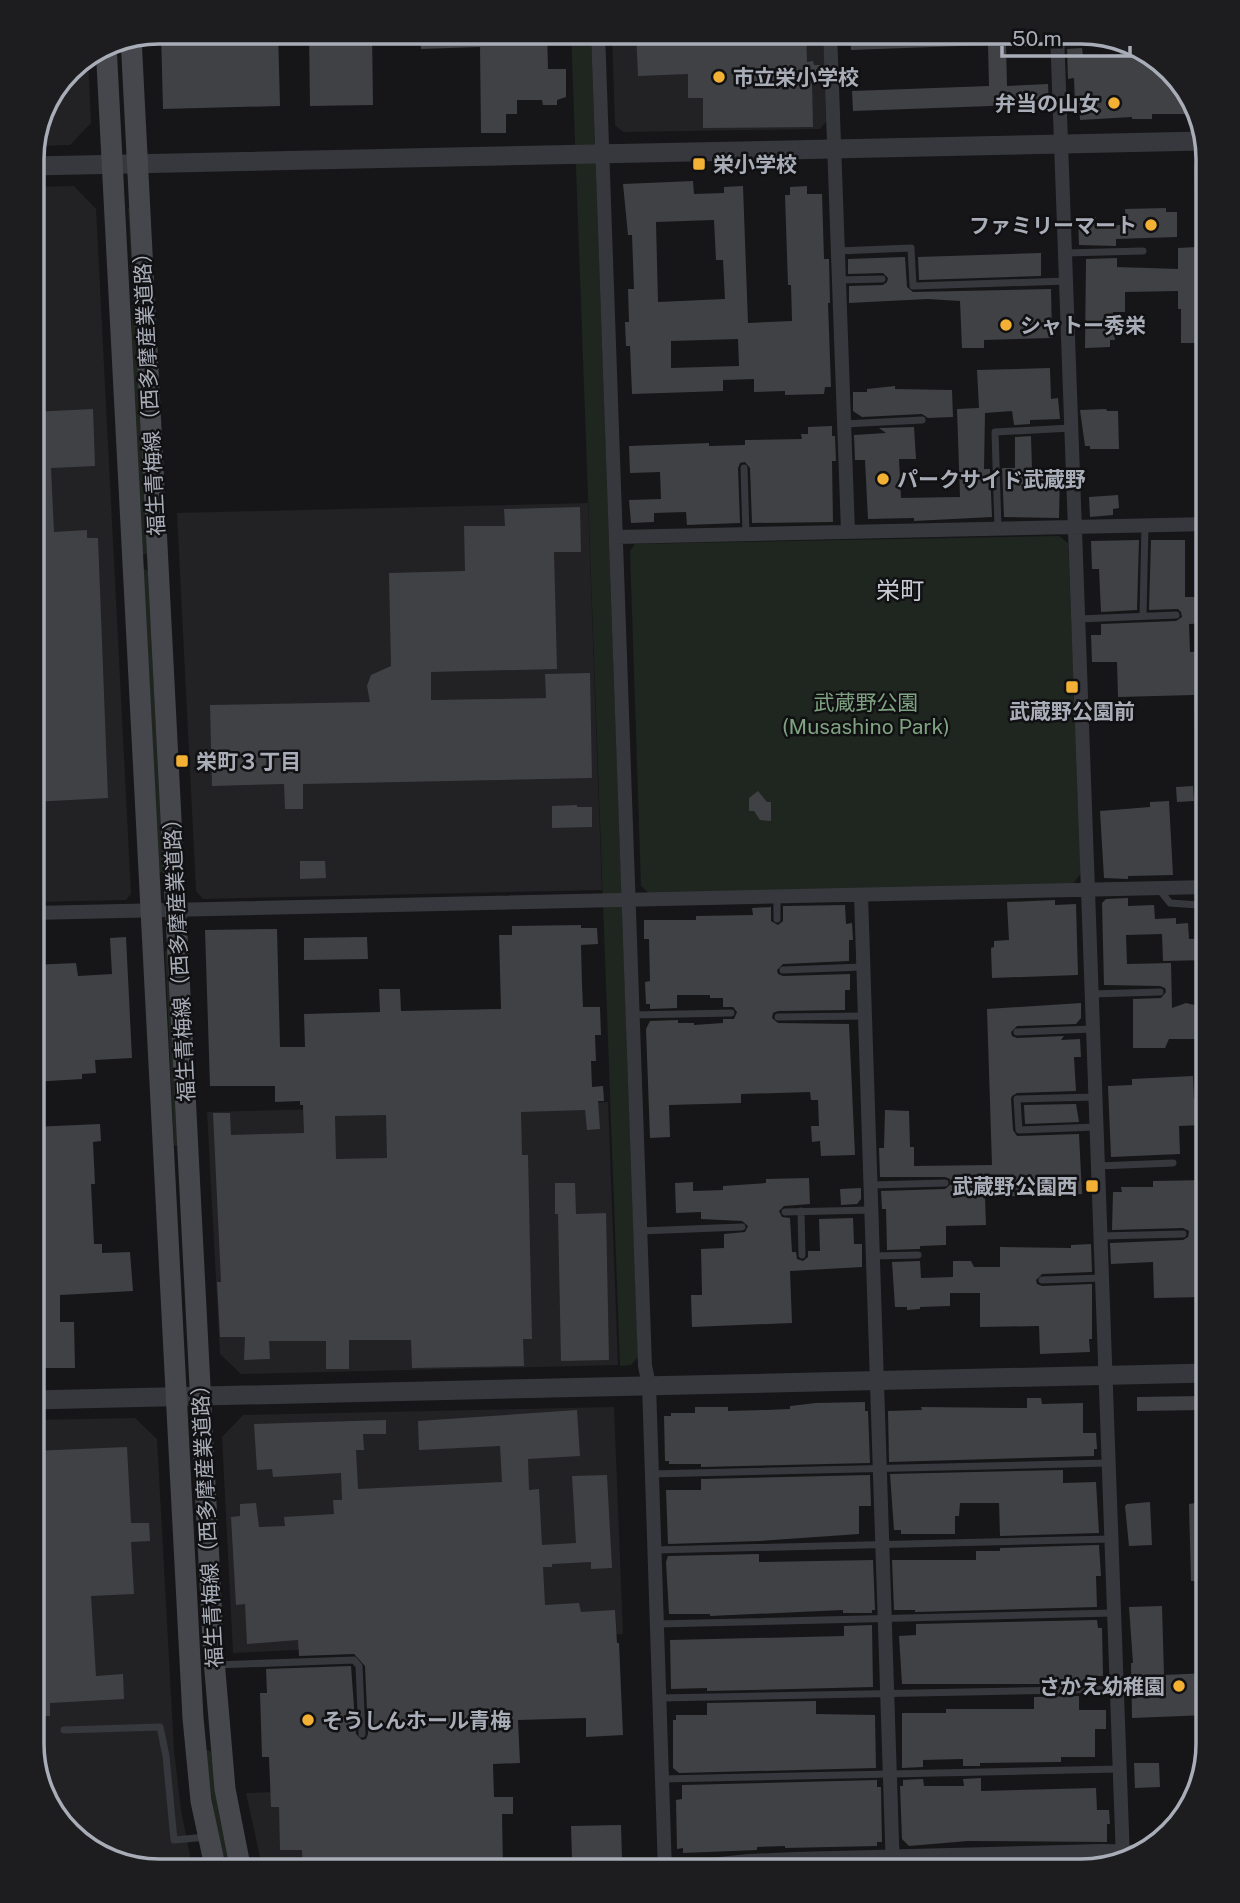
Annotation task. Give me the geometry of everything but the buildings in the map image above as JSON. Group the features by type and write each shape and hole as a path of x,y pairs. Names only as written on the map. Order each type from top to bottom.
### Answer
{"main road":[{"name":"福生青梅線（西多摩産業道路）","path":"132,48 214,1662 229,1813 239,1859"},
{"name":"福生青梅線（西多摩産業道路）","path":"107,57 194,1732 207,1837 213,1859"},
{"path":"163,1154 189,1153"},
{"path":"190,1660 214,1662"},
{"path":"194,1732 219,1730"}],"street":[{"path":"598,44 645,1366 649,1385 662,1779 660,1859"},
{"path":"830,44 848,532"},
{"path":"1057,44 1123,1851"},
{"path":"44,166 1194,141"},
{"path":"616,537 1196,524"},
{"path":"44,913 1196,887"},
{"path":"861,895 893,1856"},
{"path":"44,1399 1196,1373"},
{"path":"807,1859 893,1856 1106,1856"}],"lane":[{"path":"838,251 911,248 913,286 1066,281"},
{"path":"1065,253 1143,251"},
{"path":"839,280 882,279"},
{"path":"844,424 922,420"},
{"path":"998,529 995,432 1071,428"},
{"path":"744,468 746,534"},
{"path":"1143,616 1145,525"},
{"path":"1078,619 1176,615"},
{"path":"1158,888 1170,903 1196,905"},
{"path":"777,897 777,919"},
{"path":"782,970 863,967"},
{"path":"1092,994 1160,992"},
{"path":"632,1015 731,1013"},
{"path":"778,1017 865,1016"},
{"path":"1017,1032 1093,1029"},
{"path":"1096,1097 1017,1099 1019,1130 1097,1127"},
{"path":"1098,1166 1173,1163"},
{"path":"870,1185 945,1183"},
{"path":"785,1212 871,1210"},
{"path":"801,1211 802,1255"},
{"path":"640,1231 742,1227"},
{"path":"1101,1236 1183,1234"},
{"path":"873,1256 919,1255"},
{"path":"1042,1280 1102,1278"},
{"path":"651,1474 1109,1464"},
{"path":"654,1550 1112,1539"},
{"path":"656,1624 1114,1613"},
{"path":"214,1662 354,1660 359,1665 362,1734"},
{"path":"659,1698 1117,1689"},
{"path":"64,1730 160,1727 166,1756 174,1840 207,1837"},
{"path":"662,1779 1120,1769"}],"shaded area":[{"name":"市立栄小学校","path":"612,44 823,44 826,122 820,129 623,132 615,125"},
{"path":"89,69 91,123 70,145 45,146 48,129 63,95"},
{"path":"74,186 96,209 131,894 126,900 44,902 44,187"},
{"path":"588,503 602,890 203,899 196,891 177,513"},
{"path":"608,1102 618,1365 241,1374 220,1354 207,1112"},
{"path":"614,1407 623,1634 233,1653 222,1437 243,1415"},
{"path":"135,1418 157,1439 174,1750 181,1810 191,1859 137,1857 95,1840 72,1820 59,1802 48,1774 44,1744 44,1420"},
{"path":"433,1786 436,1859 260,1859 246,1793"}],"green space":[{"path":"571,44 591,44 638,1357 631,1365 620,1366"},
{"path":"128,208 131,208 147,553 144,555 131,341 133,291"},
{"name":"武蔵野公園 (Musashino Park)","path":"1059,536 1068,543 1082,872 1072,885 650,894 641,886 630,551 635,544"},
{"path":"143,570 148,572 163,872 158,873"},
{"path":"165,951 168,951 177,1146 174,1145"},
{"path":"206,1751 211,1752 219,1815 228,1859 223,1859 216,1826"}],"place":[{"name":"市立栄小学校","path":"719,77"},
{"name":"弁当の山女","path":"1114,103"},
{"name":"栄小学校","path":"699,164"},
{"name":"ファミリーマート","path":"1151,225"},
{"name":"シャトー秀栄","path":"1006,325"},
{"name":"パークサイド武蔵野","path":"883,479"},
{"name":"武蔵野公園前","path":"1072,687"},
{"name":"栄町３丁目","path":"182,761"},
{"name":"武蔵野公園西","path":"1092,1186"},
{"name":"さかえ幼稚園","path":"1179,1686"},
{"name":"そうしんホール青梅","path":"308,1720"}],"district":[{"name":"栄町","path":"900,590"}]}
